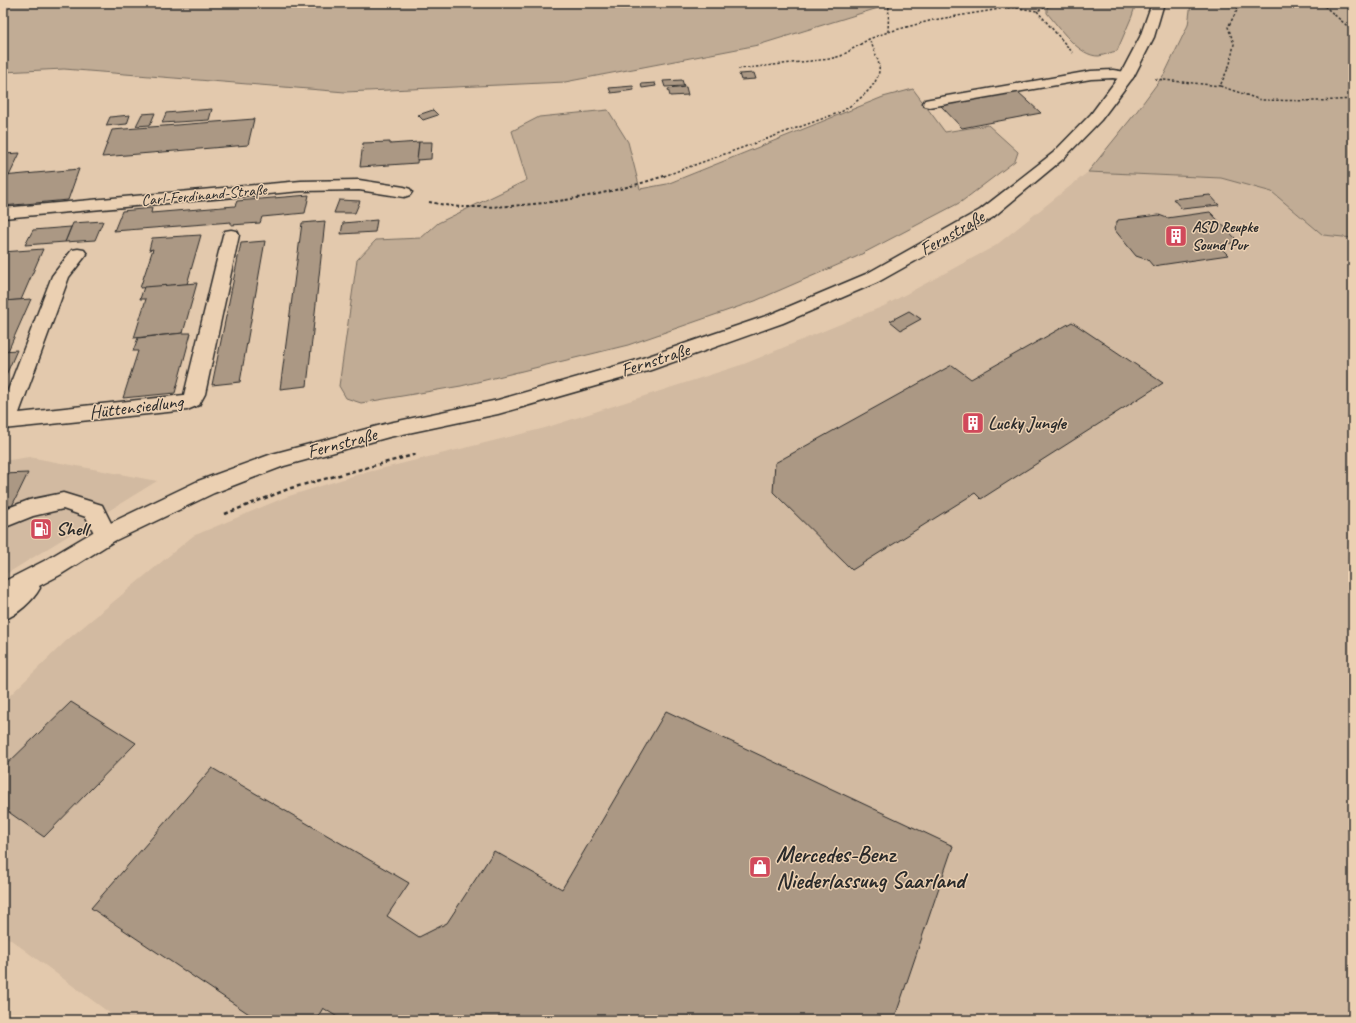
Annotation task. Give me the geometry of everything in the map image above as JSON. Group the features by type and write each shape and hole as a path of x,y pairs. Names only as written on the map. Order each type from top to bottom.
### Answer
{"main road":[{"name":"Fernstraße","path":"3,593 52,568 106,535 206,487 279,460 389,430 498,407 641,366 776,319 872,278 986,214 1058,156 1096,116 1127,76 1147,37 1158,3"},
{"path":"930,103 1091,75 1113,74 1127,76"},
{"name":"Carl-Ferdinand-Straße","path":"3,213 301,186 359,185 404,192"},
{"name":"Hüttensiedlung","path":"78,254 61,276 4,422 187,403 192,400 195,394 231,235"},
{"path":"3,519 29,508 63,501 94,511 106,535"},
{"name":"Fernstraße","path":"3,610 52,568"}],"path":[{"path":"888,32 889,3"},
{"path":"738,69 829,59 846,54 869,39 888,32 933,20 1012,7 1037,11 1055,3"},
{"path":"1218,3 1239,8"},
{"path":"1220,86 1230,64 1234,44 1228,27 1241,3"},
{"path":"1321,3 1353,31"},
{"path":"1037,11 1091,75"},
{"path":"404,192 426,202 464,207 540,204 610,192 665,176 841,112 861,99 874,82 879,67 869,39"},
{"path":"1127,76 1220,86 1261,100 1318,102 1353,99"}],"shaded area":[{"path":"3,3 880,3 878,8 758,45 565,82 345,92 64,69 3,72"},
{"path":"1065,3 1136,3 1117,51 1099,56 1084,52 1077,47 1063,33 1047,13 1047,7"},
{"path":"1191,3 1353,3 1353,238 1323,235 1272,192 1221,178 1088,172 1134,115 1165,73 1188,25"},
{"path":"913,89 945,132 988,125 1018,152 1015,161 961,202 856,257 755,301 628,345 461,386 361,403 346,398 339,386 357,260 376,240 421,238 438,223 527,180 512,131 539,117 608,110 628,142 640,189 667,184 883,97"},
{"path":"1088,172 1221,178 1272,192 1323,235 1353,238 1353,1020 119,1020 3,934 3,702 66,641 193,536 286,497 356,475 545,428 744,364 884,306 995,246"},
{"name":"Shell","path":"29,457 157,481 3,576 3,461"}],"building":[{"path":"754,73 756,79 741,80 739,74"},
{"path":"682,80 684,86 665,87 663,81"},
{"path":"655,83 656,86 642,88 641,84"},
{"path":"633,86 634,90 611,93 609,88"},
{"path":"686,87 688,95 670,96 668,89"},
{"path":"1017,91 1041,113 962,128 940,105"},
{"path":"212,109 209,120 162,123 166,113"},
{"path":"433,110 438,115 423,120 418,115"},
{"path":"155,113 150,125 136,126 142,114"},
{"path":"130,115 127,124 106,126 110,117"},
{"path":"254,119 248,145 102,157 112,130"},
{"path":"390,142 390,144 419,142 417,163 360,167 363,143"},
{"path":"419,142 432,142 431,159 417,160"},
{"path":"20,153 9,176 3,176 3,154"},
{"path":"79,169 68,200 3,206 3,176"},
{"path":"309,195 305,213 262,217 260,223 231,225 231,222 114,231 122,211 152,208 151,213 235,206 237,201"},
{"path":"1210,195 1219,205 1182,209 1173,199"},
{"path":"339,200 360,201 355,213 334,213"},
{"name":"ASD Reupke Sound Pur","path":"1210,212 1239,242 1218,245 1228,255 1153,266 1148,260 1136,256 1114,229 1118,220 1159,215 1167,218"},
{"path":"377,220 375,232 341,234 343,223"},
{"path":"103,221 95,240 65,242 73,223"},
{"path":"325,221 307,386 280,389 302,223"},
{"path":"71,227 65,242 25,245 33,230"},
{"path":"201,235 187,284 140,288 153,249 149,250 152,238"},
{"path":"265,241 240,382 212,385 241,243"},
{"path":"43,249 21,300 3,301 3,252"},
{"path":"197,283 183,333 134,338 146,299 140,299 144,287"},
{"path":"31,299 8,351 3,351 3,301"},
{"path":"909,311 921,319 901,330 890,321"},
{"name":"Lucky Jungle","path":"1072,322 1163,383 981,499 975,493 852,570 773,492 775,463 952,365 971,379"},
{"path":"191,333 175,393 123,398 138,351 133,351 138,338"},
{"path":"17,350 3,382 3,351"},
{"path":"28,473 12,506 3,506 3,474"},
{"path":"71,702 136,743 44,837 3,808 3,768"},
{"name":"Mercedes-Benz Niederlassung Saarland","path":"666,711 953,846 894,1020 342,1020 323,1008 316,1020 258,1020 91,908 212,768 409,883 387,916 419,937 447,923 494,851 562,889"}],"place":[{"name":"ASD Reupke Sound Pur","path":"1176,236"},
{"name":"Lucky Jungle","path":"973,423"},
{"name":"Shell","path":"41,529"},
{"name":"Mercedes-Benz Niederlassung Saarland","path":"760,867"}]}
